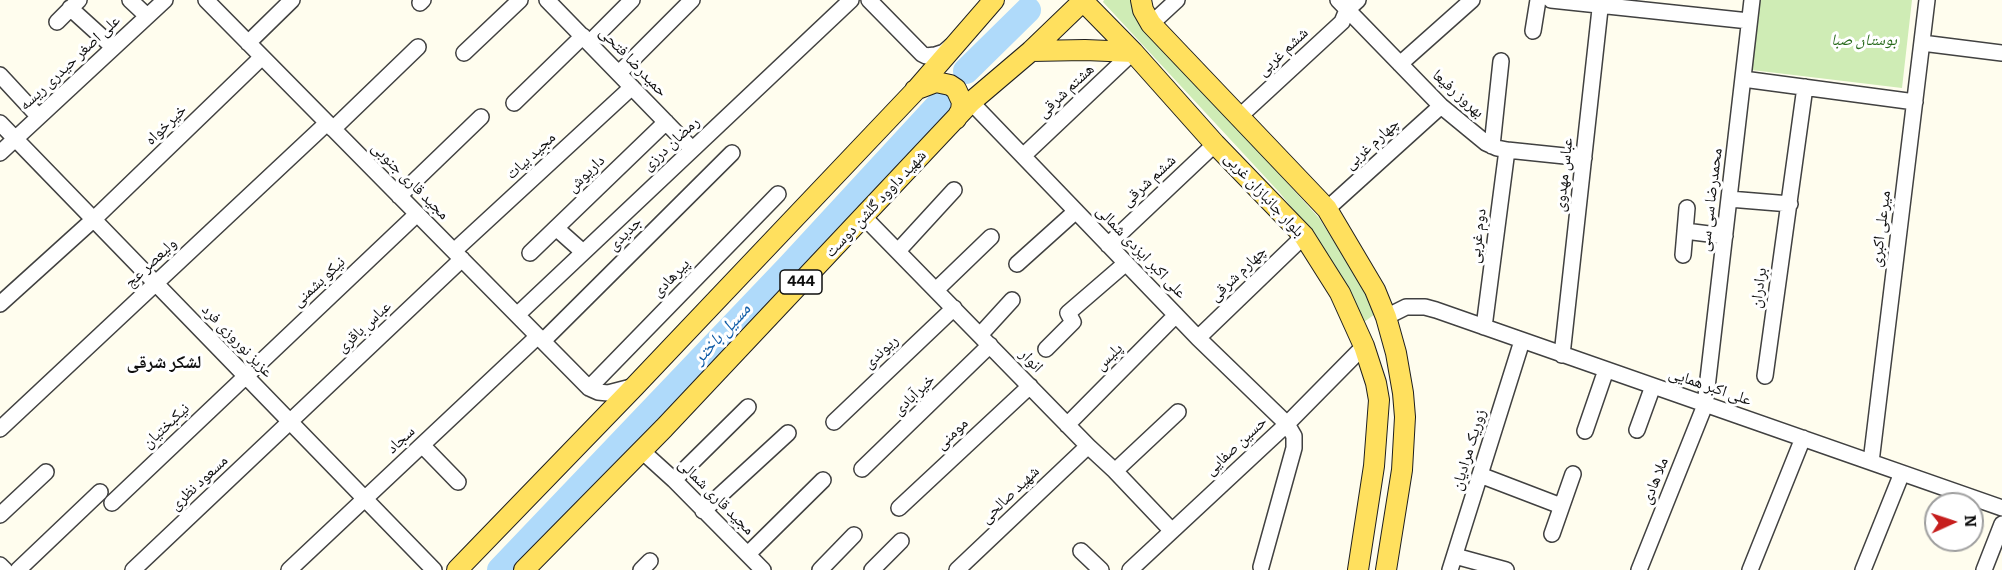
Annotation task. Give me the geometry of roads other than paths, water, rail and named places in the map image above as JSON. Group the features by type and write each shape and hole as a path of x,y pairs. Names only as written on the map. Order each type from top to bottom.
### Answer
{"main road":[{"path":"457,570 915,90 994,0"},
{"name":"شهید داوود گلشن دوست","path":"524,570 642,451 971,102 1031,51 1083,0"},
{"name":"بلوار جانبازان غربی","path":"1083,0 1215,144 1304,236 1340,293 1364,346 1376,383 1379,416 1374,466 1358,570"},
{"path":"1142,0 1143,10 1151,24 1327,209 1375,291 1386,317 1401,374 1405,417 1402,470 1386,570"},
{"path":"1031,51 1133,52"},
{"path":"915,90 936,82 956,89 962,102 962,110 956,119"},
{"path":"1364,346 1386,317"}],"street":[{"path":"130,0 147,16"},
{"name":"علی اصغر حیدری ریسه","path":"0,153 165,0"},
{"name":"مجید قاری جنوبی","path":"206,0 589,388"},
{"path":"248,43 292,0"},
{"path":"464,53 520,0"},
{"name":"حمیدرضا فتحی","path":"547,0 692,149"},
{"path":"514,104 632,0"},
{"path":"619,74 692,0"},
{"name":"رمضان درزی","path":"517,315 851,0"},
{"path":"1151,24 1177,0"},
{"path":"1400,64 1472,0"},
{"path":"1533,31 1538,0"},
{"path":"1551,0 1601,2 1749,21"},
{"name":"محمدرضا سی سی","path":"1705,405 1752,0"},
{"name":"میرعلی اکبری","path":"1871,462 1927,0"},
{"name":"عباس مهدوی","path":"1562,355 1601,2"},
{"name":"بهروز رفیعا","path":"1348,3 1400,64 1441,106 1499,148"},
{"name":"ششم غربی","path":"1239,117 1342,22 1348,3"},
{"path":"57,22 75,4 113,48"},
{"path":"880,4 922,54 930,56 944,52 962,35"},
{"path":"1922,43 2002,53"},
{"name":"ولیعصر عج","path":"0,429 156,283 418,47"},
{"name":"هشتم شرقی","path":"1023,156 1133,52"},
{"name":"خیرخواه","path":"0,304 94,219 262,57"},
{"name":"دوم غربی","path":"1484,327 1499,148 1501,61"},
{"path":"0,75 38,116"},
{"path":"1743,79 1915,102"},
{"name":"مجید بیات","path":"458,255 632,87"},
{"name":"برادران","path":"1765,376 1805,87"},
{"name":"علی اکبر ایزدی شمالی","path":"971,102 1198,338 1287,424"},
{"name":"چهارم غربی","path":"1327,209 1441,106"},
{"path":"399,196 481,117"},
{"name":"داریوش","path":"530,253 666,122"},
{"name":"عزیز نوروزی فرد","path":"0,123 434,570"},
{"name":"ششم شرقی","path":"1108,245 1215,144"},
{"path":"1499,148 1584,158"},
{"name":"جدیدی","path":"540,339 732,153"},
{"path":"898,251 954,190"},
{"name":"پیرهادی","path":"589,388 778,194"},
{"path":"1729,199 1790,204"},
{"path":"1683,255 1687,208"},
{"path":"1017,264 1077,211"},
{"name":"نیکو بشمنی","path":"246,376 417,214"},
{"name":"انوار","path":"863,216 1172,531"},
{"path":"556,228 583,252"},
{"path":"1685,231 1725,236"},
{"name":"چهارم شرقی","path":"1198,338 1304,236"},
{"path":"936,290 991,237"},
{"name":"عباس باقری","path":"290,422 458,255"},
{"path":"1046,349 1073,322 1068,313 1126,263"},
{"name":"خیرآبادی","path":"862,470 985,340 1012,300"},
{"name":"علی اکبر همایی","path":"1386,317 1406,307 1425,307 2002,508"},
{"name":"ریوندی","path":"834,422 954,308"},
{"name":"پلیس","path":"1067,425 1176,315"},
{"name":"سجاد","path":"289,570 422,445 540,339"},
{"name":"زوریک مرادیان","path":"1453,563 1522,341"},
{"name":"حسین صفایی","path":"1130,570 1287,424 1364,346"},
{"path":"1585,431 1606,370"},
{"name":"نیکبختیان","path":"112,503 246,376"},
{"path":"589,388 608,393 635,386"},
{"name":"مومنی","path":"899,508 1030,386"},
{"path":"1637,430 1653,386"},
{"name":"ملا هادی","path":"1639,570 1705,405"},
{"path":"674,480 748,407"},
{"path":"1115,471 1178,412"},
{"name":"مسعود نظری","path":"133,570 290,422"},
{"path":"1261,567 1294,448 1294,436 1287,424"},
{"path":"703,511 788,433"},
{"path":"1750,570 1803,438"},
{"path":"422,445 458,482"},
{"name":"شهید صالحی","path":"957,570 1088,446"},
{"name":"مجید قاری شمالی","path":"642,451 763,570"},
{"path":"0,515 46,472"},
{"path":"1863,570 1902,473"},
{"path":"1551,534 1573,474"},
{"path":"1480,475 1561,506"},
{"path":"748,554 823,480"},
{"path":"18,570 100,492"},
{"path":"1983,570 2002,524"},
{"path":"820,570 854,535"},
{"path":"872,570 902,540"},
{"path":"1081,551 1101,570"},
{"path":"1453,563 1506,570"},
{"path":"0,565 5,570"}],"waterway":[{"name":"مسیل باختر","path":"966,71 1028,10"},
{"name":"مسیل باختر","path":"500,570 790,266 945,98"}],"district":[{"name":"لشکر شرقی","path":"164,363"}],"park label":[{"name":"بوستان صبا","path":"1864,41"}]}
